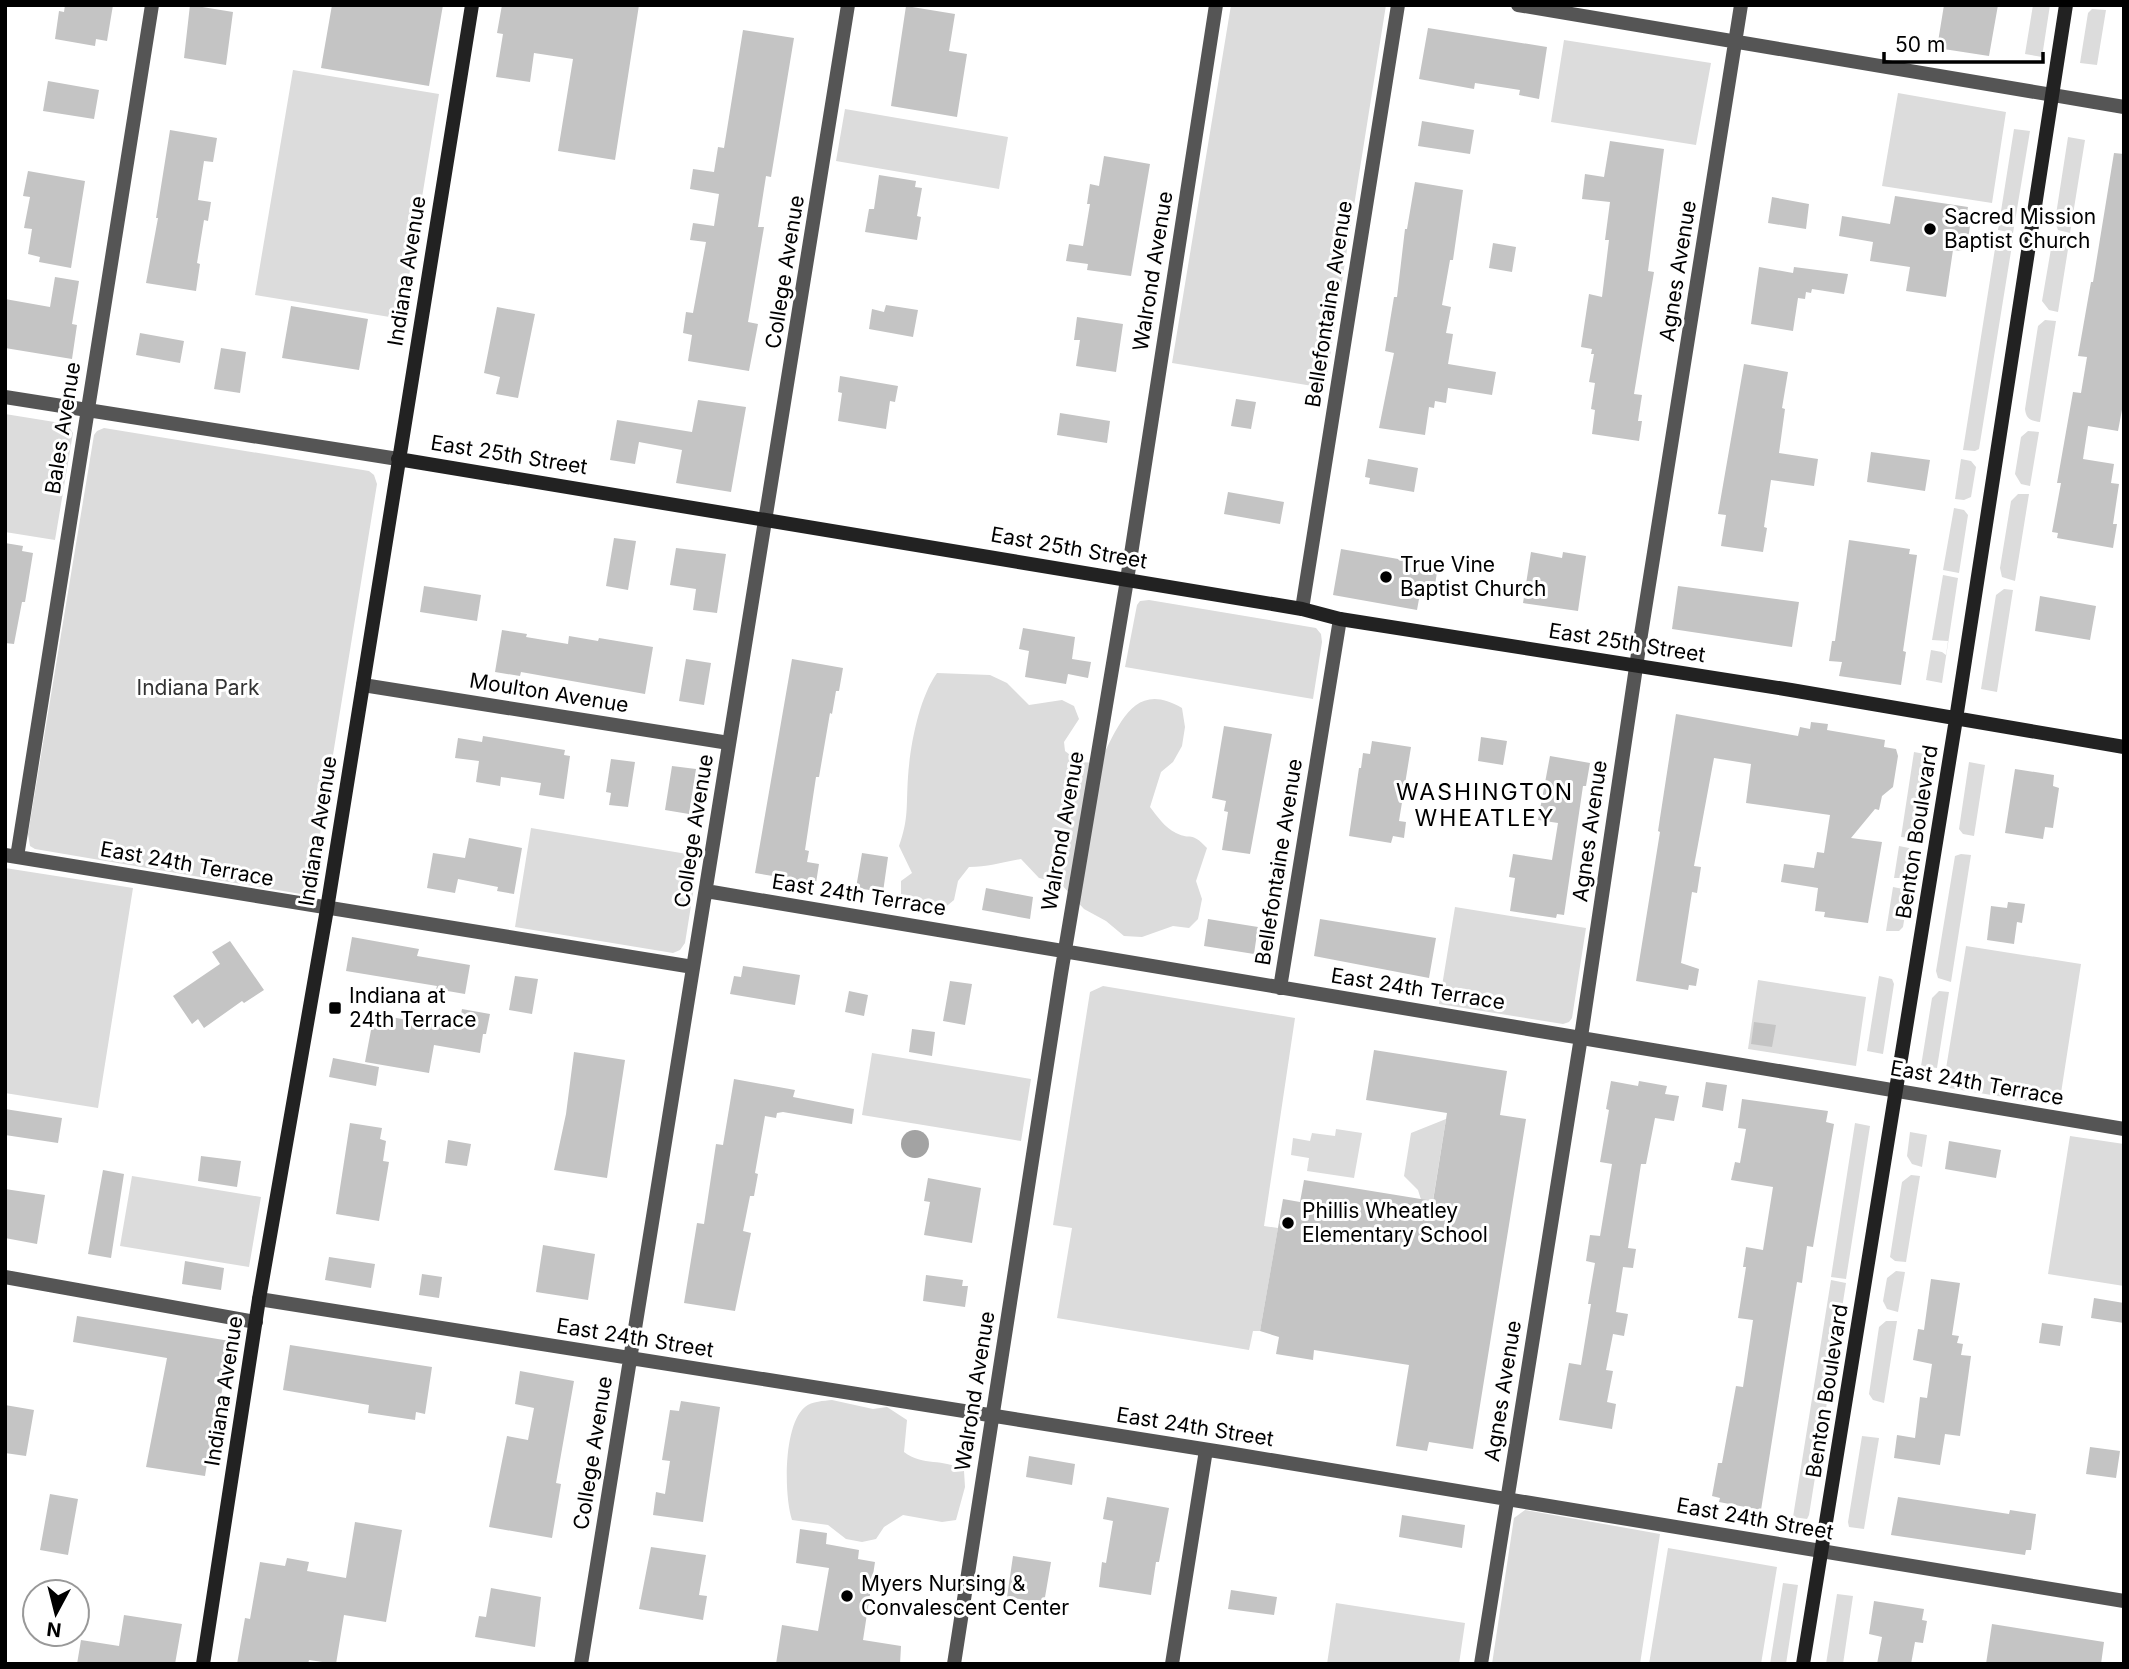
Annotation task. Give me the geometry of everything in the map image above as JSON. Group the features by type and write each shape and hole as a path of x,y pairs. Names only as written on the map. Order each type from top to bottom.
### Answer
{"street":[{"name":"Bales Avenue","path":"11,856 152,5"},
{"name":"Indiana Avenue","path":"202,1664 259,1299 327,909 472,5"},
{"name":"College Avenue","path":"581,1664 848,5"},
{"name":"Walrond Avenue","path":"954,1664 1064,951 1127,580 1216,5"},
{"name":"Bellefontaine Avenue","path":"1301,609 1398,5"},
{"path":"1518,5 2124,107"},
{"name":"Agnes Avenue","path":"1481,1664 1741,5"},
{"name":"Benton Boulevard","path":"1803,1664 1956,719 2066,5"},
{"name":"East 25th Street","path":"5,397 766,519 1301,609 1340,619 2124,747"},
{"name":"Bellefontaine Avenue","path":"1280,988 1340,619"},
{"name":"Moulton Avenue","path":"363,685 729,743"},
{"name":"East 24th Terrace","path":"11,856 693,967"},
{"name":"East 24th Terrace","path":"706,891 2124,1129"},
{"path":"5,1277 256,1322"},
{"name":"East 24th Street","path":"259,1299 1507,1498 2124,1601"},
{"path":"1172,1664 1206,1450"}],"green space":[{"path":"1231,5 1386,5 1325,388 1172,363"},
{"path":"2033,5 2050,5 2042,57 2025,54"},
{"path":"2092,9 2106,10 2097,65 2080,63 2088,13"},
{"path":"1564,40 1711,63 1696,145 1551,122"},
{"path":"293,70 439,94 402,319 255,295"},
{"path":"1898,93 2006,112 1992,203 1882,186"},
{"path":"845,109 1008,137 999,189 836,161"},
{"path":"2014,129 2030,131 2013,233 1998,230"},
{"path":"2068,137 2085,140 2070,233 2058,230 2055,221"},
{"path":"1997,236 2013,239 1979,449 1963,450"},
{"path":"2052,243 2069,243 2058,312 2049,310 2042,301"},
{"path":"2045,320 2056,321 2040,422 2030,419 2025,409 2038,326"},
{"path":"5,414 67,424 73,433 55,540 5,532"},
{"name":"Indiana Park","path":"104,428 369,471 374,475 377,484 312,884 308,892 301,894 30,846 28,834 94,435"},
{"path":"2028,431 2039,432 2030,486 2021,484 2015,474 2021,437"},
{"path":"1961,459 1971,461 1976,467 1971,497 1964,500 1955,499"},
{"path":"2018,494 2029,494 2015,581 2002,577 2000,568 2011,501"},
{"path":"1954,508 1964,510 1968,515 1959,573 1943,570"},
{"path":"1943,575 1958,578 1942,683 1926,680 1931,650 1946,655 1948,641 1932,640"},
{"path":"2004,589 2013,590 1997,692 1981,689 1996,595"},
{"path":"1149,600 1316,628 1321,634 1322,642 1313,699 1125,667 1137,605 1140,601"},
{"path":"937,673 990,675 1007,683 1029,705 1062,700 1074,706 1079,719 1064,742 1065,751 1079,762 1099,763 1120,723 1139,703 1151,699 1165,700 1182,708 1185,727 1182,746 1173,762 1161,772 1150,807 1172,831 1194,837 1207,848 1196,881 1202,899 1198,919 1189,928 1173,926 1142,937 1124,936 1106,921 1084,909 1060,883 1039,878 1021,859 969,867 958,881 954,900 942,910 908,908 901,897 901,881 912,873 899,846 906,820 913,737 925,695"},
{"path":"1914,752 1930,755 1918,834 1910,838 1901,837"},
{"path":"1969,762 1985,765 1974,836 1963,834 1959,829"},
{"path":"531,828 699,856 685,943 680,950 673,953 515,927"},
{"path":"1899,846 1909,848 1913,853 1911,875 1908,878 1894,878"},
{"path":"1971,855 1951,982 1938,978 1936,971 1955,856"},
{"path":"5,868 133,888 98,1108 5,1093"},
{"path":"1893,887 1903,889 1908,896 1903,927 1899,931 1886,931"},
{"path":"1455,907 1586,928 1572,1018 1569,1022 1563,1024 1439,1004"},
{"path":"1966,946 2081,964 2059,1106 1943,1087"},
{"path":"1879,976 1892,979 1894,984 1883,1054 1867,1051"},
{"path":"1758,980 1866,997 1856,1066 1748,1049"},
{"path":"1103,986 1295,1018 1264,1226 1278,1228 1260,1331 1253,1331 1249,1350 1057,1318 1072,1228 1053,1225 1090,992"},
{"path":"1939,991 1949,992 1937,1068 1921,1066 1932,998"},
{"path":"872,1053 1031,1079 1021,1141 862,1115"},
{"path":"1446,1119 1429,1225 1418,1190 1404,1176 1411,1133"},
{"path":"1855,1123 1870,1126 1846,1279 1831,1277"},
{"path":"1336,1129 1362,1133 1354,1178 1307,1171 1309,1158 1291,1155 1293,1138 1310,1141 1312,1133 1335,1136"},
{"path":"1910,1132 1927,1135 1922,1167 1912,1164 1907,1156"},
{"path":"2070,1136 2124,1144 2124,1286 2048,1274"},
{"path":"1911,1175 1920,1176 1906,1262 1895,1261 1890,1257 1902,1182"},
{"path":"132,1176 261,1197 249,1267 120,1246"},
{"path":"1896,1271 1905,1272 1898,1312 1887,1309 1883,1301 1887,1278"},
{"path":"1831,1280 1846,1283 1807,1519 1793,1517"},
{"path":"1886,1321 1897,1321 1884,1403 1873,1400 1869,1394 1879,1327"},
{"path":"832,1400 873,1409 887,1407 907,1420 904,1452 911,1457 948,1464 964,1471 965,1487 956,1520 942,1522 903,1515 884,1527 876,1539 862,1542 846,1539 828,1525 792,1520 787,1461 793,1429 805,1407 815,1402"},
{"path":"1862,1436 1879,1438 1864,1529 1849,1527 1848,1522"},
{"path":"1525,1510 1660,1534 1640,1664 1492,1664 1514,1518"},
{"path":"1668,1548 1777,1567 1761,1664 1649,1664"},
{"path":"1783,1583 1798,1585 1786,1664 1770,1664"},
{"path":"1837,1594 1853,1596 1843,1664 1826,1664"},
{"path":"1336,1603 1465,1623 1459,1664 1327,1664"}],"shaded area":[{"path":"915,1130 925,1134 929,1144 925,1154 915,1158 905,1154 901,1144 905,1134"}],"building":[{"path":"65,5 113,5 107,41 96,39 95,46 55,39 59,11 64,12"},
{"path":"190,5 233,12 226,65 184,58"},
{"path":"332,5 443,5 429,86 321,68"},
{"path":"502,5 639,5 615,160 558,151 573,59 534,53 530,82 496,77 503,34 497,33"},
{"path":"1944,5 1998,5 1989,56 1937,48"},
{"path":"906,6 955,14 949,51 967,54 957,117 891,106"},
{"path":"1428,28 1547,47 1539,99 1519,95 1520,90 1475,83 1474,89 1419,79"},
{"path":"743,30 794,38 771,177 766,176 758,227 764,227 748,322 758,324 749,371 688,361 692,335 683,333 686,312 693,313 706,242 690,240 693,223 714,226 719,194 690,189 693,169 714,172 718,147 724,148"},
{"path":"48,81 99,90 94,119 43,111"},
{"path":"1422,121 1474,130 1470,154 1418,146"},
{"path":"170,130 217,138 213,162 204,161 198,200 211,202 208,221 204,220 197,263 200,264 196,291 146,283"},
{"path":"1610,141 1664,149 1648,271 1654,272 1634,394 1642,395 1638,421 1642,421 1639,441 1592,434 1595,410 1591,409 1595,383 1589,382 1594,354 1591,354 1592,349 1581,347 1589,294 1602,297 1609,240 1605,240 1610,202 1582,199 1585,174 1604,177"},
{"path":"2114,153 2124,154 2124,399 2118,431 2088,426 2083,459 2114,464 2111,483 2119,484 2113,524 2117,524 2113,548 2057,538 2058,533 2052,532 2061,483 2057,483 2073,392 2081,393 2087,357 2078,356"},
{"path":"1104,156 1150,164 1131,276 1087,270 1088,264 1066,261 1069,244 1083,246 1090,204 1087,204 1090,184 1099,186"},
{"path":"28,171 85,181 71,268 39,262 40,257 28,254 32,229 24,228 30,197 23,196"},
{"path":"879,175 916,181 915,187 922,188 917,216 921,217 917,240 865,232 869,209 874,209"},
{"path":"1415,182 1463,190 1453,260 1450,260 1442,305 1451,307 1446,333 1453,334 1448,364 1496,372 1492,395 1448,388 1446,403 1435,401 1434,408 1429,407 1425,435 1379,428 1394,353 1385,351 1394,297 1397,297 1405,229"},
{"path":"1895,196 1968,207 1966,218 1971,219 1968,240 1964,240 1962,251 1953,250 1946,297 1906,291 1910,267 1870,261 1873,242 1839,236 1842,216 1890,224"},
{"path":"1772,197 1809,204 1806,229 1768,223"},
{"path":"1493,243 1516,247 1512,272 1489,268"},
{"path":"1759,267 1793,273 1794,267 1848,274 1844,294 1812,289 1811,293 1806,292 1805,299 1798,298 1793,331 1751,324"},
{"path":"55,277 79,281 72,324 77,325 72,359 5,348 5,299 50,307"},
{"path":"886,305 918,310 913,337 869,329 872,309 884,312"},
{"path":"291,306 368,319 359,370 282,358"},
{"path":"497,307 535,314 518,398 496,394 500,377 484,373"},
{"path":"1077,317 1123,324 1116,372 1076,366 1080,340 1074,340"},
{"path":"140,333 184,341 180,363 136,355"},
{"path":"221,348 246,352 240,393 214,389"},
{"path":"1744,364 1788,372 1779,453 1818,459 1814,486 1771,480 1763,552 1721,546 1726,515 1718,514"},
{"path":"840,376 898,386 895,402 890,401 886,429 838,421 842,393 838,392"},
{"path":"1236,399 1256,402 1251,429 1231,426"},
{"path":"698,400 746,407 731,492 676,483 682,450 639,442 635,464 610,460 617,420 692,432"},
{"path":"1060,413 1110,421 1107,443 1057,435"},
{"path":"1871,452 1930,460 1925,491 1867,482"},
{"path":"1368,459 1418,468 1414,492 1369,484 1370,478 1365,477"},
{"path":"1228,492 1284,502 1280,524 1224,514"},
{"path":"614,538 636,541 628,590 606,586"},
{"path":"1849,540 1910,549 1909,554 1917,555 1903,651 1906,652 1901,685 1839,676 1842,662 1829,661 1832,641 1835,641"},
{"path":"5,543 23,546 22,551 33,553 25,602 22,602 14,644 5,643"},
{"path":"676,548 726,554 717,613 693,610 696,589 670,585"},
{"name":"True Vine Baptist Church","path":"1341,549 1438,566 1434,591 1421,588 1417,610 1333,595"},
{"path":"1531,552 1562,558 1563,552 1586,556 1578,611 1523,603"},
{"path":"424,586 481,595 477,621 420,612"},
{"path":"1678,586 1799,602 1792,647 1672,629"},
{"path":"2040,596 2096,606 2090,640 2035,631"},
{"path":"1023,628 1075,637 1072,659 1091,662 1088,678 1068,674 1066,684 1025,677 1029,651 1019,649"},
{"path":"502,630 568,644 569,636 653,647 645,694 521,672 520,676 495,672"},
{"path":"686,659 711,663 704,705 679,701"},
{"path":"792,659 843,668 839,691 836,691 832,714 830,713 819,777 816,777 805,850 809,851 807,862 819,864 816,883 755,873"},
{"path":"1676,714 1798,736 1800,727 1810,729 1811,722 1828,724 1827,730 1885,740 1884,747 1896,749 1898,756 1893,787 1882,796 1879,810 1875,809 1851,838 1882,842 1868,923 1824,917 1825,912 1815,911 1818,888 1781,882 1784,864 1814,868 1817,852 1824,853 1830,815 1746,803 1751,764 1714,758 1694,866 1701,867 1697,893 1692,892 1681,963 1699,969 1696,986 1689,985 1688,990 1636,981"},
{"path":"1224,726 1272,734 1250,854 1222,850 1228,812 1224,811 1226,801 1212,798"},
{"path":"483,736 565,750 564,755 570,756 564,799 539,795 541,783 501,777 500,786 476,782 479,761 455,758 458,738 482,742"},
{"path":"1481,737 1507,741 1503,765 1478,761"},
{"path":"1372,741 1411,747 1399,821 1406,822 1404,838 1393,836 1391,843 1349,836 1359,768 1363,753 1370,754"},
{"path":"1550,756 1590,763 1586,786 1583,786 1564,915 1557,914 1556,918 1510,911 1515,878 1509,877 1513,854 1552,860 1558,823 1538,820"},
{"path":"611,759 635,762 628,807 609,805 611,793 606,792"},
{"path":"672,766 696,769 689,814 665,810"},
{"path":"2015,769 2054,775 2053,786 2059,788 2053,828 2045,827 2043,839 2005,833"},
{"path":"469,838 522,848 514,894 497,891 498,887 458,879 455,893 427,888 433,853 465,858"},
{"path":"862,853 888,857 883,892 856,888"},
{"path":"986,888 1033,897 1030,919 982,910"},
{"path":"2008,902 2025,904 2022,923 2017,922 2014,944 1987,940 1991,906 2007,908"},
{"path":"1208,919 1258,927 1254,954 1204,946"},
{"path":"1320,919 1436,938 1429,978 1314,956"},
{"path":"352,937 419,949 417,956 470,965 465,994 436,989 437,986 346,971"},
{"path":"230,941 264,990 244,1003 242,1001 204,1028 198,1019 192,1024 173,996 220,964 212,952"},
{"path":"743,966 800,975 795,1005 730,994 734,976 741,977"},
{"path":"515,976 538,979 532,1014 509,1010"},
{"path":"950,981 972,984 965,1025 943,1021"},
{"path":"849,991 868,995 864,1016 845,1012"},
{"path":"462,1009 490,1014 480,1053 434,1045 429,1073 365,1062 374,1014 458,1029"},
{"path":"1754,1022 1776,1025 1772,1047 1751,1044"},
{"path":"912,1029 935,1032 932,1056 909,1052"},
{"path":"1374,1050 1507,1071 1500,1115 1526,1119 1473,1449 1429,1442 1427,1451 1396,1446 1409,1365 1314,1350 1313,1360 1276,1354 1279,1337 1260,1331 1283,1199 1300,1202 1304,1180 1433,1201 1447,1113 1366,1100"},
{"path":"574,1052 625,1060 607,1178 554,1170 566,1114"},
{"path":"333,1058 379,1067 376,1086 329,1077"},
{"path":"734,1079 795,1090 793,1097 854,1109 852,1124 783,1112 777,1113 776,1118 765,1116 755,1173 758,1174 754,1196 750,1196 743,1231 751,1233 735,1311 684,1303 697,1223 704,1224 716,1144 723,1145"},
{"path":"1611,1081 1638,1086 1639,1081 1667,1086 1665,1094 1679,1096 1674,1121 1655,1118 1646,1164 1641,1164 1628,1248 1636,1249 1633,1268 1623,1267 1616,1312 1628,1314 1624,1336 1613,1334 1606,1370 1613,1371 1607,1402 1616,1404 1612,1429 1559,1420 1569,1363 1581,1365 1591,1304 1588,1304 1595,1263 1586,1261 1590,1235 1600,1236 1612,1164 1600,1162"},
{"path":"1706,1082 1727,1085 1723,1111 1702,1107"},
{"path":"1742,1099 1828,1111 1826,1122 1834,1124 1813,1247 1807,1246 1802,1283 1797,1282 1761,1510 1719,1502 1720,1498 1712,1496 1718,1463 1722,1463 1736,1386 1743,1387 1753,1320 1738,1318 1746,1267 1743,1267 1746,1247 1763,1250 1773,1187 1731,1180 1735,1162 1740,1163 1746,1129 1738,1128"},
{"path":"5,1109 62,1118 58,1143 5,1135"},
{"path":"350,1123 382,1128 380,1139 386,1141 383,1161 389,1162 379,1221 336,1214"},
{"path":"448,1140 471,1144 467,1166 445,1163"},
{"path":"1949,1141 2001,1150 1996,1178 1945,1169"},
{"path":"201,1156 241,1161 237,1187 198,1181"},
{"path":"103,1170 124,1174 111,1258 88,1254"},
{"path":"928,1178 981,1188 972,1243 924,1235 930,1202 924,1201"},
{"path":"5,1189 45,1195 37,1244 5,1238"},
{"path":"543,1245 595,1254 588,1300 536,1292"},
{"path":"329,1257 375,1264 371,1288 325,1280"},
{"path":"185,1261 224,1268 221,1290 182,1284"},
{"path":"422,1274 442,1277 439,1298 419,1295"},
{"path":"926,1275 963,1280 962,1286 968,1286 965,1307 923,1301"},
{"path":"1931,1279 1960,1283 1952,1335 1959,1336 1957,1343 1963,1344 1961,1355 1971,1356 1960,1436 1945,1434 1940,1465 1894,1458 1897,1435 1915,1438 1920,1397 1927,1398 1932,1364 1913,1360 1918,1329 1924,1330"},
{"path":"2094,1298 2124,1303 2124,1323 2091,1318"},
{"path":"77,1316 230,1341 205,1476 146,1467 167,1358 73,1342"},
{"path":"2042,1323 2063,1326 2060,1346 2039,1343"},
{"path":"290,1345 432,1367 425,1414 416,1412 415,1420 368,1413 369,1405 283,1390"},
{"path":"520,1371 574,1381 556,1483 561,1484 552,1538 489,1527 507,1436 528,1440 534,1408 515,1404"},
{"path":"681,1401 720,1407 703,1522 653,1515 656,1492 665,1494 670,1461 662,1460 670,1410 679,1411"},
{"path":"5,1405 34,1410 26,1456 5,1453"},
{"path":"2090,1447 2120,1451 2116,1478 2086,1474"},
{"path":"1029,1456 1075,1464 1072,1485 1026,1477"},
{"path":"50,1494 78,1499 68,1555 40,1550"},
{"path":"1107,1497 1169,1508 1151,1595 1099,1587 1102,1562 1106,1563 1113,1521 1103,1519"},
{"path":"1898,1497 2009,1514 2010,1510 2036,1514 2031,1550 2026,1550 2025,1555 1891,1535"},
{"path":"1402,1515 1465,1525 1462,1548 1399,1537"},
{"path":"355,1522 402,1530 386,1622 344,1615 336,1664 309,1660 308,1664 237,1664 245,1618 250,1619 260,1562 285,1566 287,1558 309,1562 307,1571 346,1578"},
{"name":"Myers Nursing & Convalescent Center","path":"800,1529 827,1533 826,1544 859,1550 858,1559 875,1562 863,1640 901,1646 900,1664 776,1664 782,1625 818,1631 829,1568 796,1563"},
{"path":"651,1547 706,1555 699,1595 707,1596 703,1620 639,1609"},
{"path":"1013,1556 1051,1562 1044,1603 1007,1597"},
{"path":"491,1588 541,1597 535,1647 475,1637 479,1616 486,1617"},
{"path":"1231,1590 1277,1597 1274,1615 1228,1609"},
{"path":"1874,1601 1924,1609 1922,1620 1927,1621 1923,1643 1915,1642 1911,1664 1877,1664 1882,1637 1869,1634"},
{"path":"124,1615 182,1624 175,1664 77,1664 80,1648 91,1648 91,1642 119,1646"},
{"path":"1992,1624 2104,1642 2101,1664 1986,1664"}],"place":[{"name":"Sacred Mission Baptist Church","path":"1930,229"},
{"name":"True Vine Baptist Church","path":"1386,577"},
{"name":"Indiana at 24th Terrace","path":"335,1008"},
{"name":"Phillis Wheatley Elementary School","path":"1288,1223"},
{"name":"Myers Nursing & Convalescent Center","path":"847,1596"}],"district":[{"name":"WASHINGTON WHEATLEY","path":"1485,805"}]}
